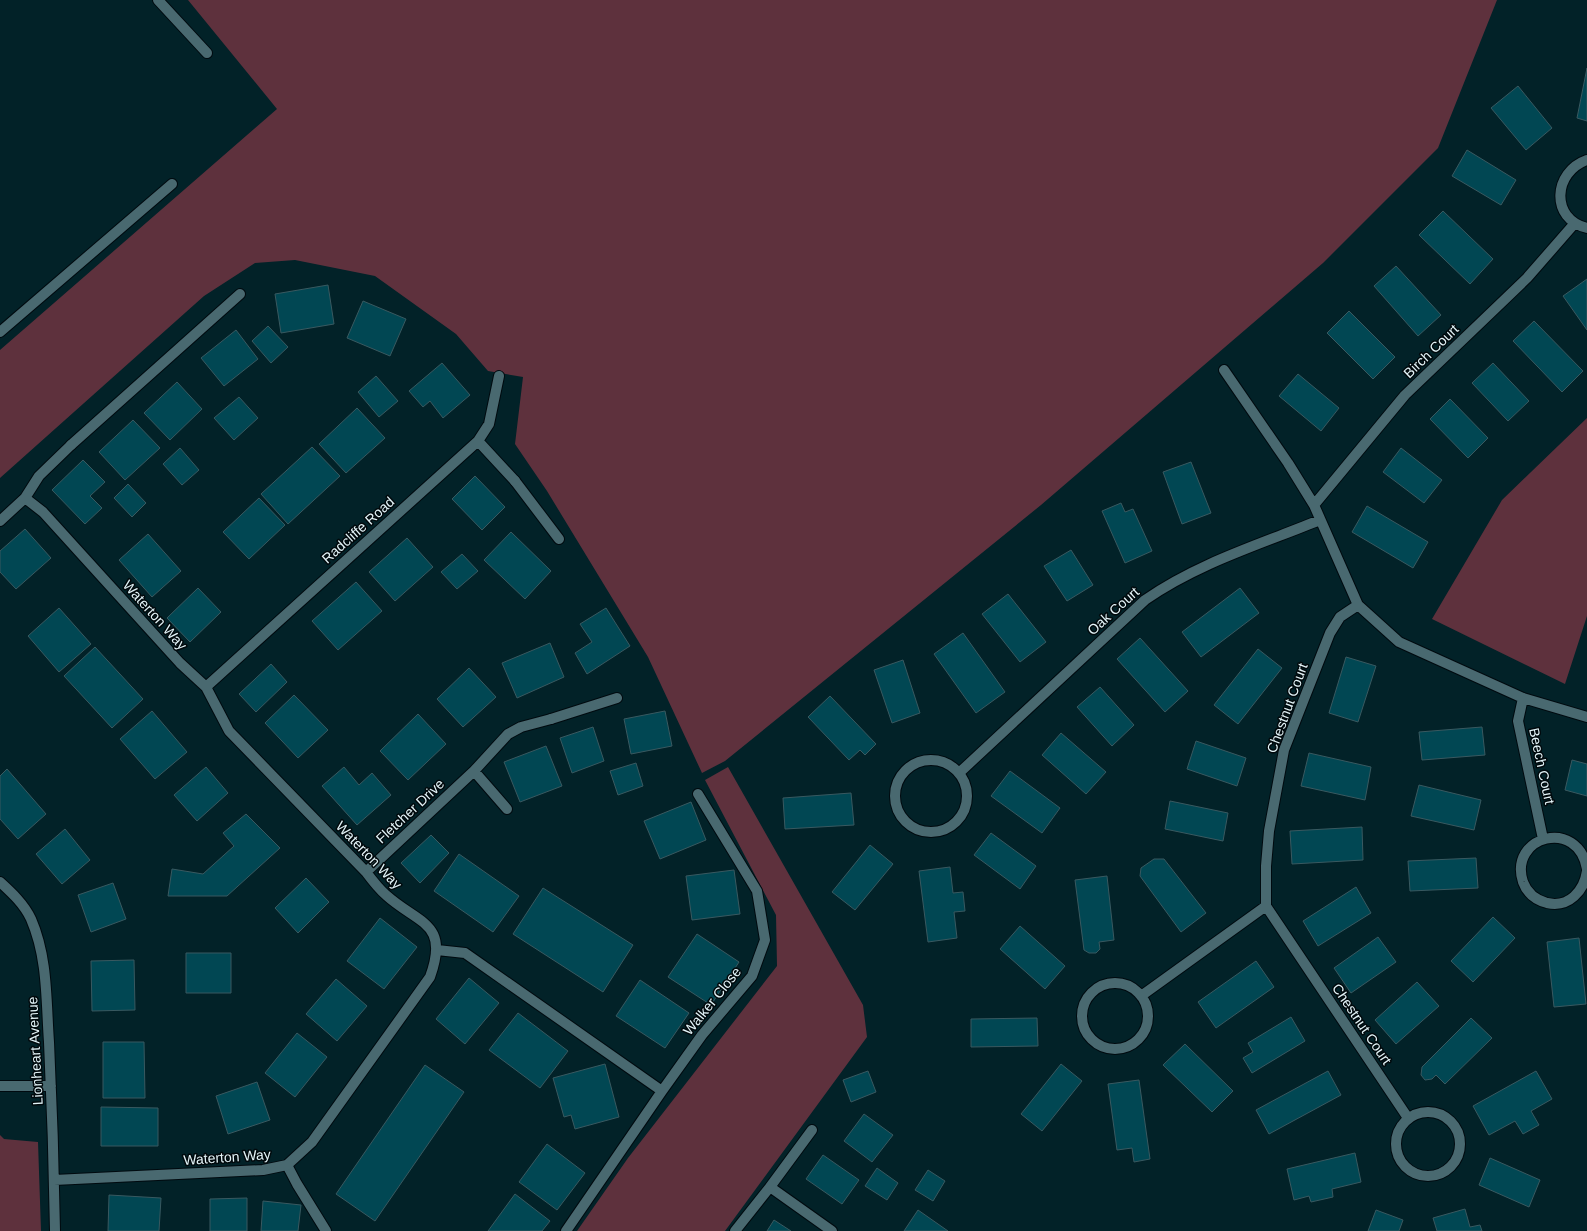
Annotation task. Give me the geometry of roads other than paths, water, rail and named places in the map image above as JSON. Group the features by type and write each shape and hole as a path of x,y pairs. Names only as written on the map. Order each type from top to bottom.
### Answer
{"street":[{"path":"158,0 207,53"},
{"path":"1587,160 1579,163 1569,170 1563,180 1560,192 1561,204 1566,215 1575,223 1587,228"},
{"path":"0,332 172,184"},
{"name":"Birch Court","path":"1314,505 1405,395 1527,278 1575,223"},
{"path":"0,521 25,498 40,476 71,445 240,294"},
{"path":"1224,370 1288,463 1314,505 1358,605 1399,642 1522,698 1587,717"},
{"name":"Radcliffe Road","path":"206,687 478,441 488,424 499,376"},
{"path":"478,441 515,481 559,539"},
{"name":"Waterton Way","path":"25,498 43,512 180,663 206,687 229,731 366,872 386,896 427,924 434,937 437,950 435,963 430,977 312,1142 287,1165 263,1170 54,1180"},
{"name":"Oak Court","path":"959,773 1145,600 1164,587 1201,567 1320,520"},
{"name":"Chestnut Court","path":"1358,605 1340,617 1330,634 1284,750 1269,831 1266,866 1266,906 1408,1118"},
{"name":"Fletcher Drive","path":"366,872 474,772 508,734 521,727 617,698"},
{"name":"Beech Court","path":"1522,698 1518,721 1543,839"},
{"path":"933,760 948,764 959,773 966,787 966,802 961,816 950,827 936,832 920,831 907,824 898,812 894,797 897,782 905,770 918,762 933,760"},
{"path":"474,772 507,809"},
{"name":"Walker Close","path":"566,1231 662,1090 702,1035 752,976 765,940 757,891 698,794"},
{"path":"1559,838 1573,843 1581,851 1586,860 1586,880 1581,890 1574,897 1564,902 1552,904 1541,902 1531,895 1524,886 1521,875 1521,864 1526,853 1533,845 1543,839 1559,838"},
{"name":"Lionheart Avenue","path":"0,882 23,906 30,918 42,955 45,981 51,1086 55,1231"},
{"path":"1141,996 1266,906"},
{"path":"437,950 465,953 662,1090"},
{"path":"1108,983 1119,983 1130,986 1139,992 1141,996 1145,1002 1148,1012 1148,1023 1144,1033 1137,1041 1127,1047 1117,1049 1106,1048 1096,1043 1084,1026 1082,1015 1084,1004 1090,995 1098,987 1108,983"},
{"path":"0,1086 51,1086"},
{"path":"1429,1112 1440,1114 1449,1120 1456,1128 1460,1139 1460,1150 1456,1160 1449,1169 1440,1175 1430,1177 1414,1174 1402,1165 1397,1156 1395,1146 1396,1135 1408,1118 1418,1113 1429,1112"},
{"path":"735,1231 812,1130"},
{"path":"287,1165 326,1231"},
{"path":"770,1187 832,1231"}]}
